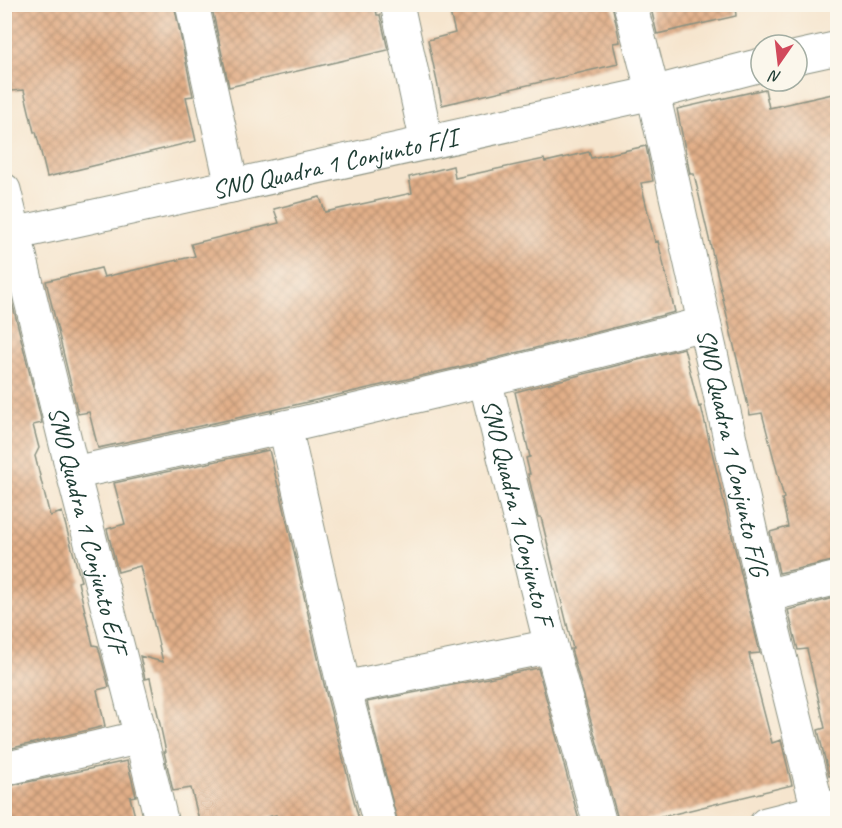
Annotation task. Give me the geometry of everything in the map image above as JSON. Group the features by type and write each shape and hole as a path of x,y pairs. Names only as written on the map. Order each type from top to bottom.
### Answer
{"street":[{"path":"192,4 232,186"},
{"path":"397,4 427,143"},
{"name":"SNO Quadra 1 Conjunto F/G","path":"630,4 653,93 765,596 828,808"},
{"path":"809,54 837,48"},
{"name":"SNO Quadra 1 Conjunto F/I","path":"10,235 653,93 749,68"},
{"name":"SNO Quadra 1 Conjunto E/F","path":"4,190 10,235 162,824"},
{"name":"SNO Quadra 1 Conjunto F","path":"73,473 285,427 485,380 703,324"},
{"name":"SNO Quadra 1 Conjunto F","path":"485,380 551,646 600,824"},
{"path":"285,427 344,688 380,824"},
{"path":"765,596 837,578"},
{"name":"SNO Quadra 1 Conjunto F","path":"344,688 551,646"},
{"path":"4,769 141,737"},
{"path":"766,824 828,808"}],"building":[{"path":"4,4 174,4 193,96 186,97 196,141 47,177 24,90 11,91 4,66"},
{"path":"211,4 375,4 377,15 380,15 388,50 229,87"},
{"path":"448,4 612,4 620,42 613,43 618,64 442,105 428,40 455,33"},
{"path":"650,4 735,4 736,16 657,34"},
{"path":"749,93 766,93 769,108 837,93 837,560 779,573 770,532 788,527 782,499 784,498 762,413 750,415 694,174 690,174 677,109"},
{"path":"646,146 653,181 641,183 675,312 481,362 98,448 89,412 78,414 46,281 101,268 104,277 195,256 191,244 279,223 274,209 320,197 325,212 412,193 409,177 453,166 455,178 544,159 545,162 589,152 591,158"},
{"path":"9,290 42,423 33,425 39,448 35,456 50,516 62,512 81,581 78,582 93,645 98,646 109,687 97,690 105,726 4,750 4,291"},
{"path":"684,348 699,407 701,406 760,653 749,654 772,743 781,740 792,785 633,824 618,824 571,649 573,649 541,517 538,517 528,474 530,474 526,458 530,457 515,392"},
{"path":"269,450 326,693 360,824 278,824 276,815 241,824 200,824 191,788 173,791 150,678 145,679 140,656 163,662 140,566 118,572 107,529 125,524 114,483"},
{"path":"837,597 837,774 829,776 818,730 825,728 807,649 798,650 788,610"},
{"path":"538,668 580,824 398,824 367,702"},
{"path":"127,761 136,796 130,797 137,824 4,824 4,787"}]}
